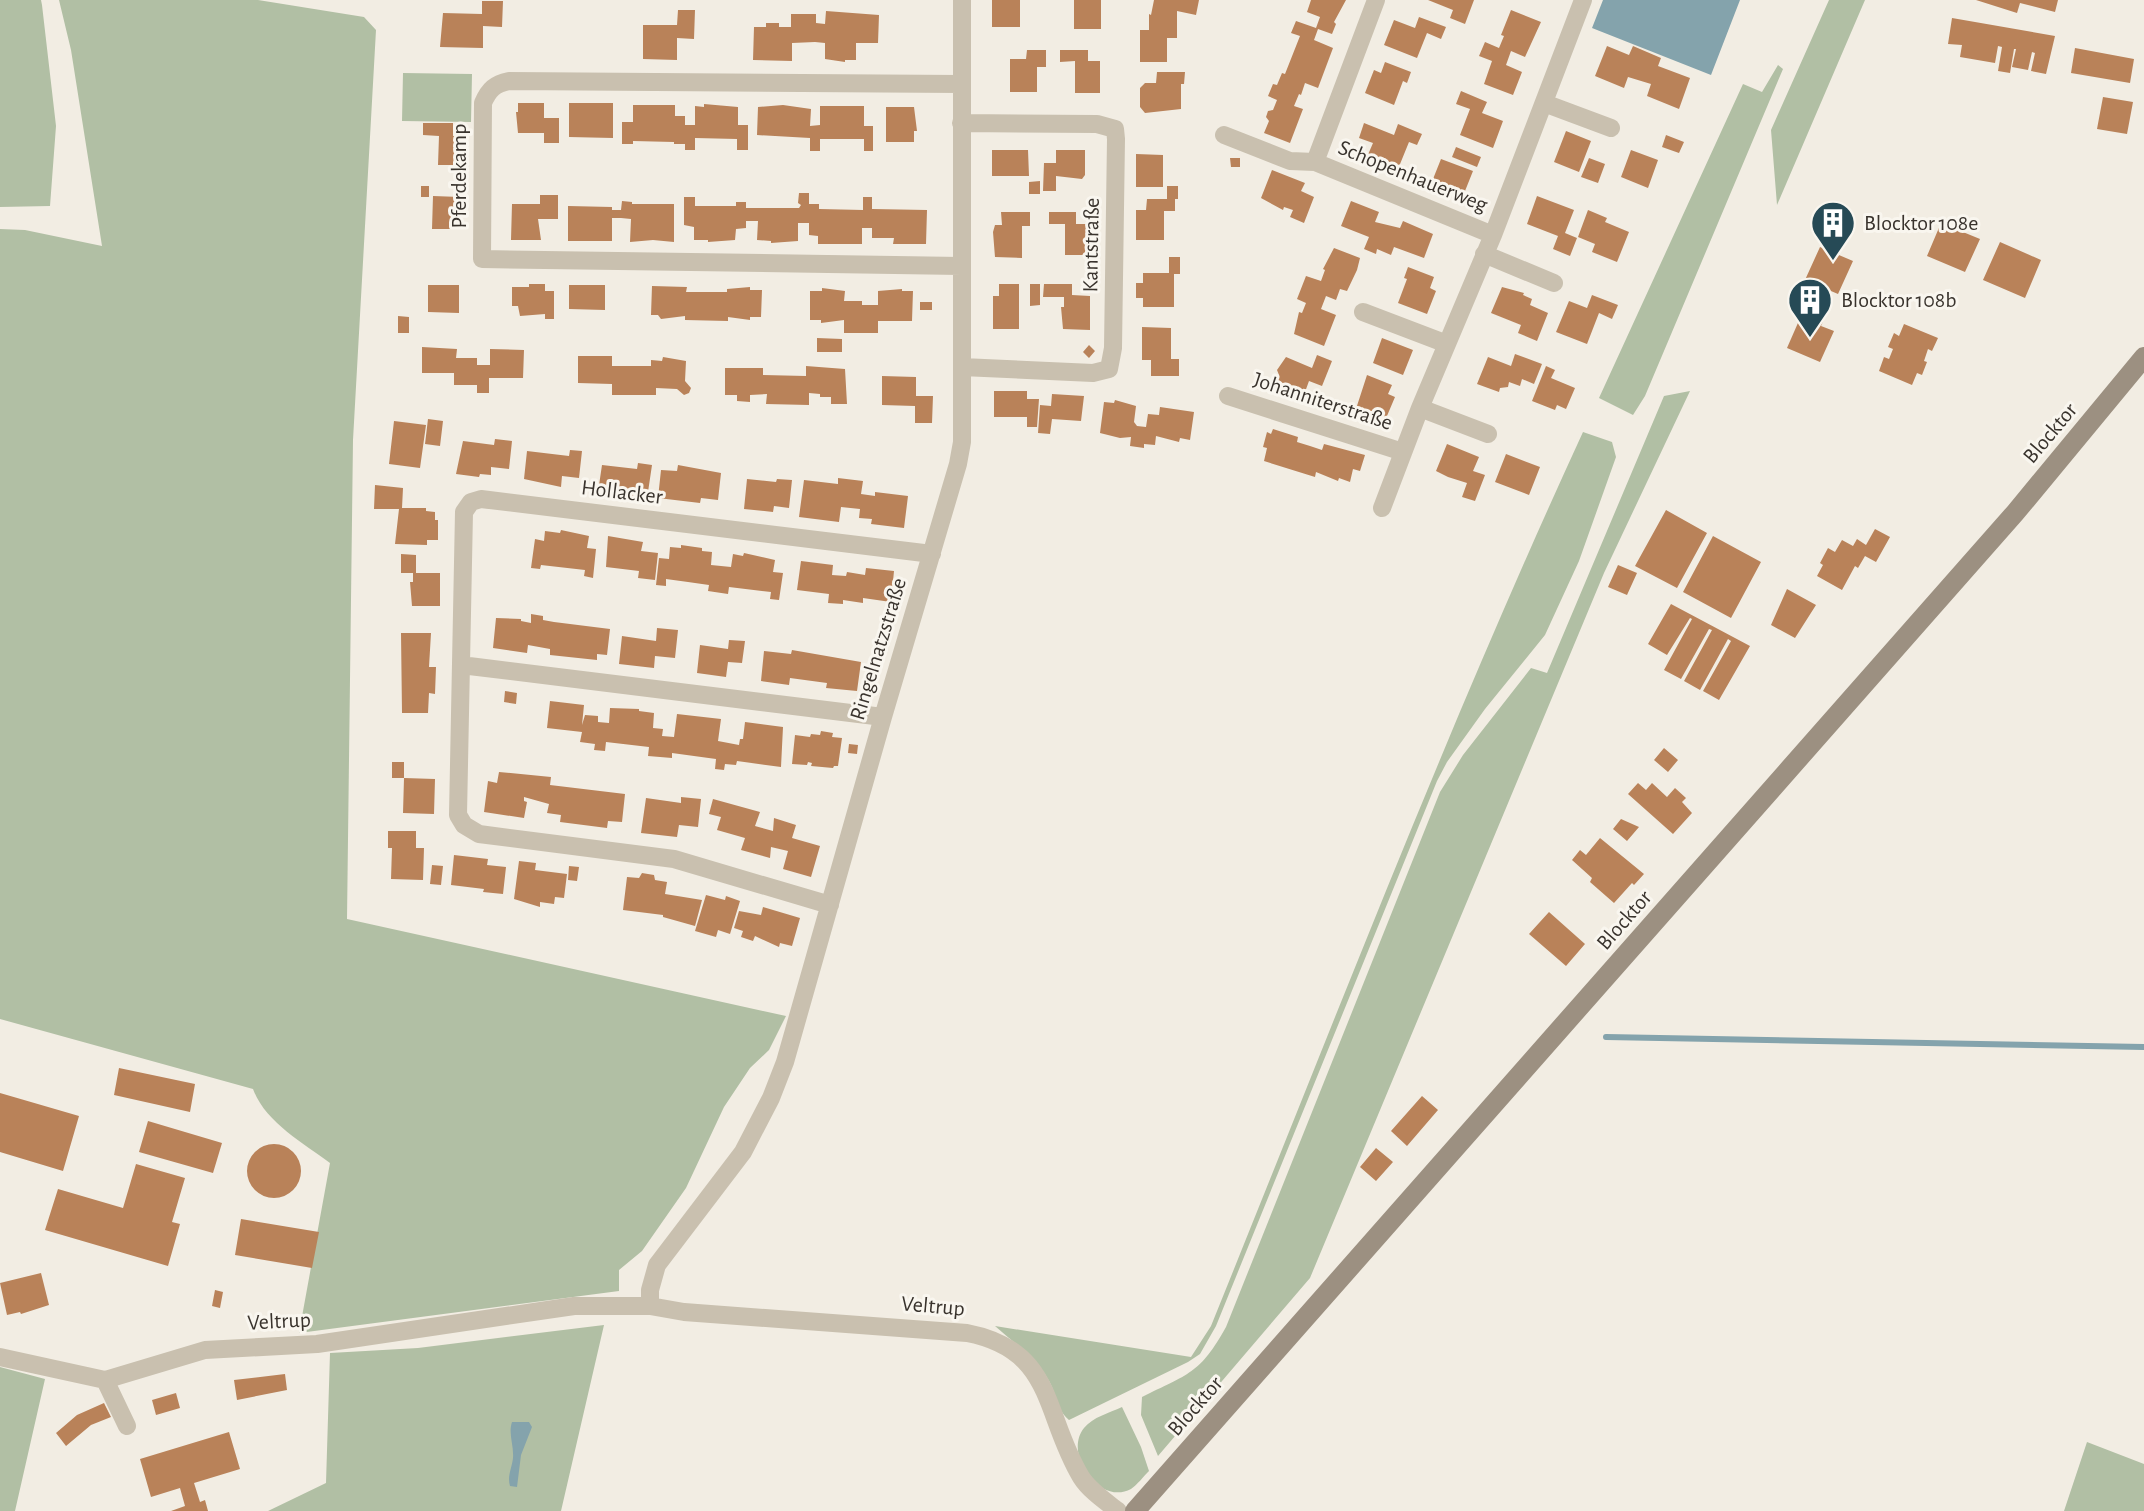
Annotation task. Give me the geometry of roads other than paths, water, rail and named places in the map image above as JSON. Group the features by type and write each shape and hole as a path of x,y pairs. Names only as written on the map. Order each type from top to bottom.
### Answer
{"main road":[{"name":"Blocktor","path":"1135,1511 2015,513 2144,357"}],"street":[{"name":"Ringelnatzstraße","path":"650,1306 650,1290 657,1265 743,1152 771,1098 790,1047 958,464 962,442 962,0"},
{"name":"Schopenhauerweg","path":"1315,162 1376,0"},
{"name":"Johanniterstraße","path":"1382,508 1544,103 1577,2"},
{"name":"Pferdekamp","path":"961,84 499,83 491,87 483,103 482,259 961,266"},
{"path":"1544,103 1611,128"},
{"name":"Kantstraße","path":"961,123 1097,124 1115,129 1116,139 1113,348 1109,369 1093,373 962,367"},
{"name":"Schopenhauerweg","path":"1224,135 1290,161 1315,162 1493,235"},
{"path":"1484,254 1554,283"},
{"path":"1363,312 1447,344"},
{"name":"Johanniterstraße","path":"1228,396 1403,452"},
{"name":"Johanniterstraße","path":"1420,408 1488,434"},
{"name":"Hollacker","path":"830,905 674,859 479,834 468,829 458,815 464,512 474,501 497,501 932,554"},
{"path":"461,665 883,717"},
{"name":"Veltrup","path":"0,1357 105,1380 205,1350 317,1344 574,1306 650,1306 684,1312 967,1333 995,1338 1019,1353 1037,1375 1082,1478 1118,1511"},
{"path":"105,1380 127,1426"}],"water":[{"path":"1603,0 1740,0 1711,75 1592,28"},
{"path":"512,1422 529,1422 532,1427 521,1455 517,1487 510,1486 509,1482 513,1458"}],"waterway":[{"path":"1606,1037 2144,1047"}],"place":[{"name":"Blocktor 108e","path":"1833,262"},
{"name":"Blocktor 108b","path":"1810,339"}]}
